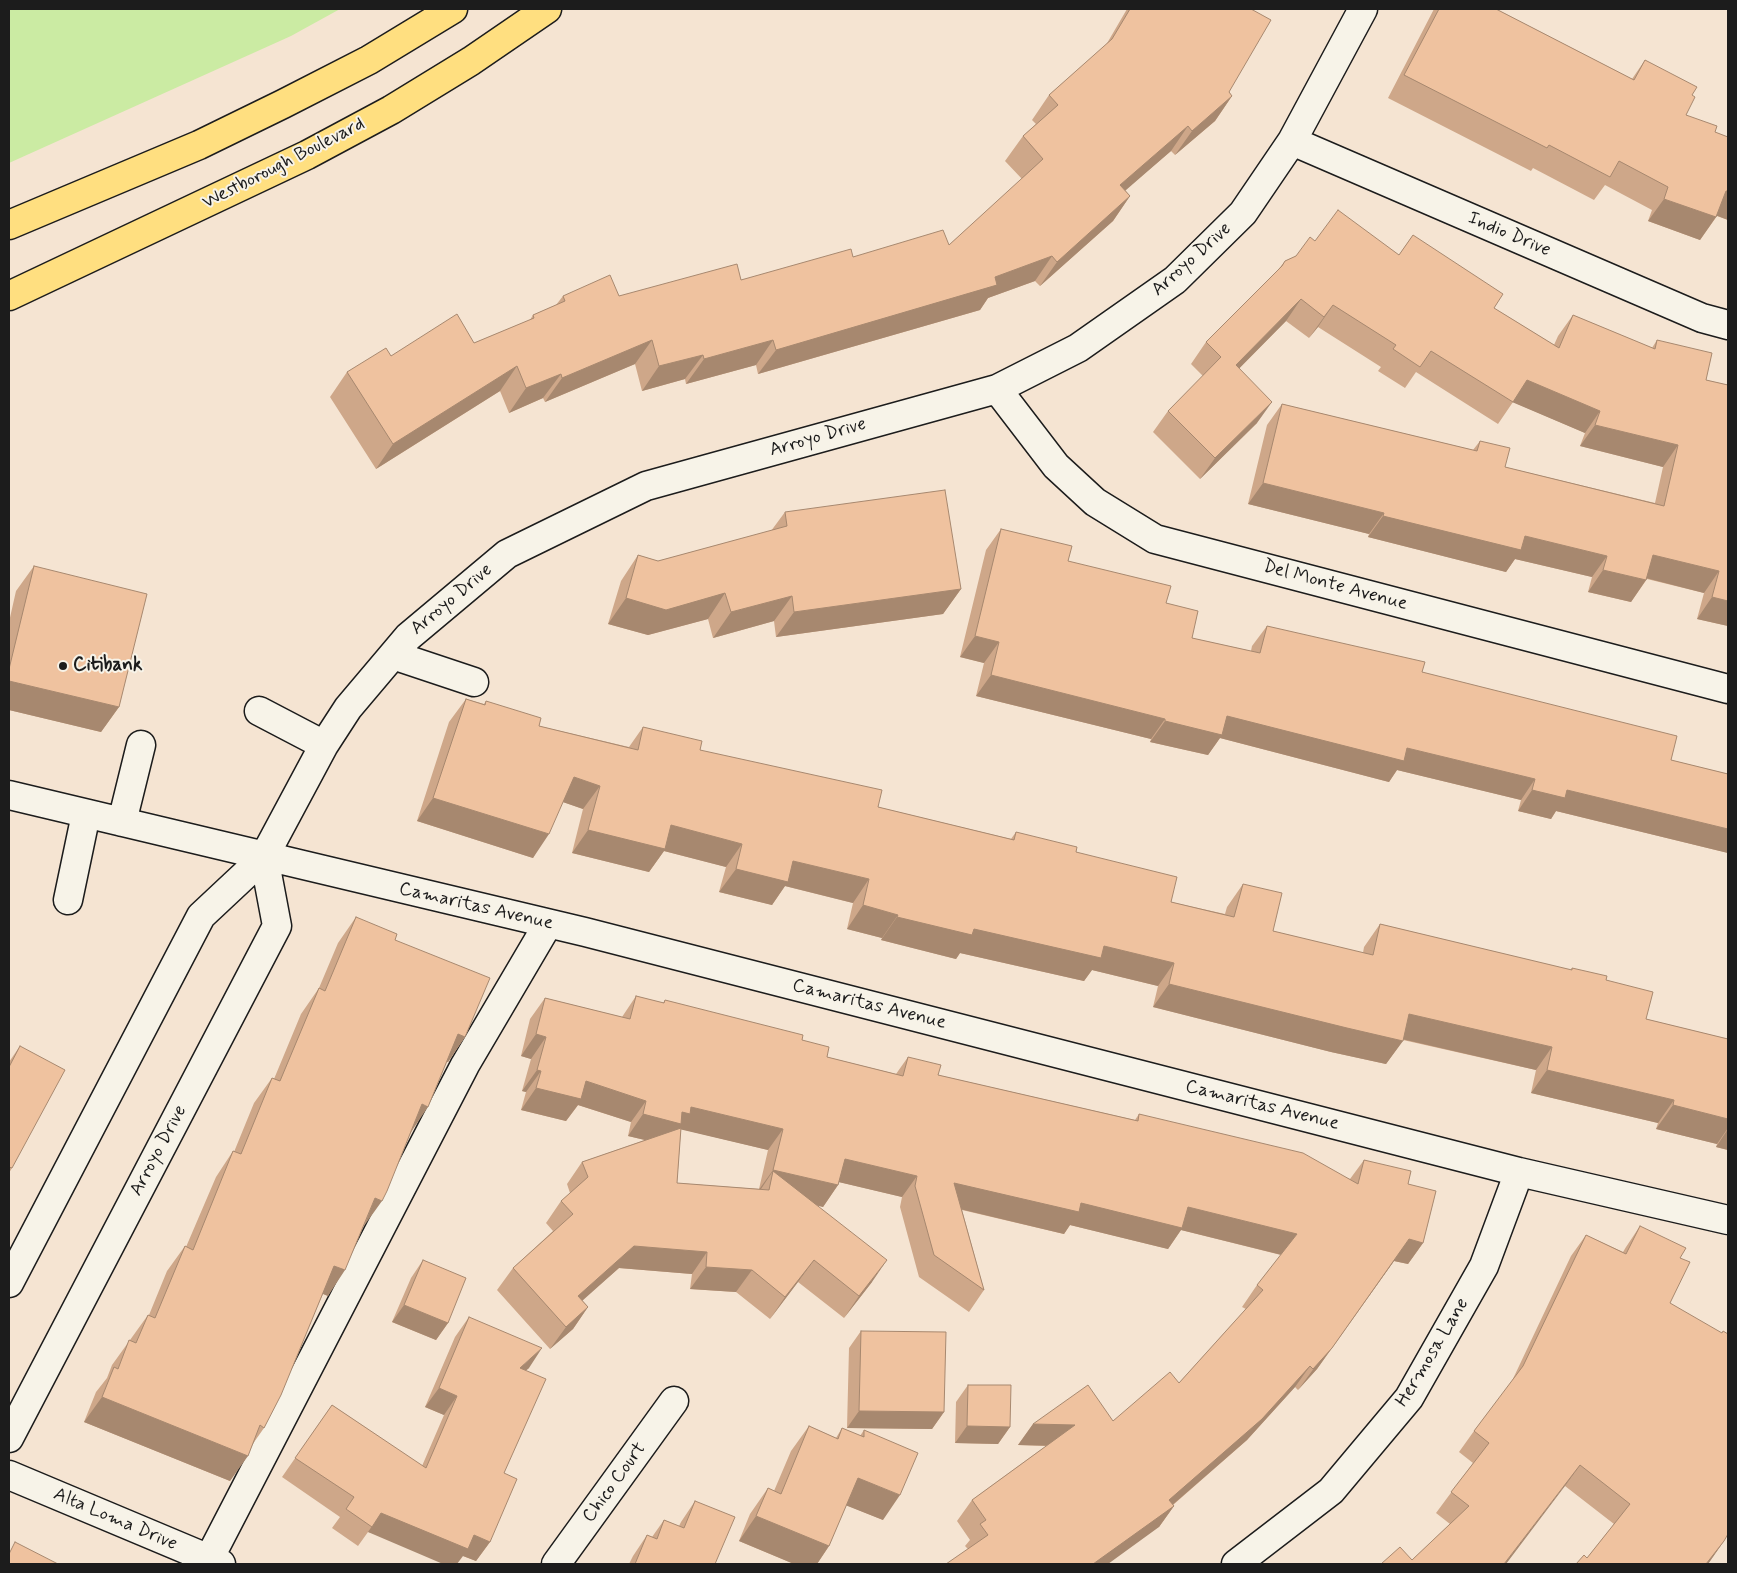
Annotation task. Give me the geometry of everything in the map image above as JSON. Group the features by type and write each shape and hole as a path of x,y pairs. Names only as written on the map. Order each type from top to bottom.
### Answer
{"main road":[{"path":"9,224 199,145 369,60 453,9"},
{"name":"Westborough Boulevard","path":"9,296 307,155 471,61 547,9"}],"street":[{"name":"Arroyo Drive","path":"9,1283 201,916 264,857 324,745 348,708 408,637 507,554 646,486 997,389 1078,348 1175,280 1243,213 1292,142 1363,9"},
{"name":"Indio Drive","path":"1292,142 1702,318 1728,325"},
{"name":"Del Monte Avenue","path":"997,389 1056,466 1095,502 1155,539 1728,689"},
{"path":"394,655 474,682"},
{"path":"259,711 324,745"},
{"path":"122,822 141,745"},
{"name":"Camaritas Avenue","path":"9,796 548,924 1519,1172 1728,1220"},
{"path":"68,900 86,814"},
{"name":"Arroyo Drive","path":"9,1438 277,926 264,857"},
{"path":"215,1562 465,1065 548,924"},
{"name":"Hermosa Lane","path":"1236,1564 1331,1491 1409,1398 1484,1266 1519,1172"},
{"name":"Chico Court","path":"556,1564 674,1401"},
{"name":"Alta Loma Drive","path":"9,1475 215,1562"}],"green space":[{"path":"9,9 340,9 291,36 9,163"}],"building":[{"path":"1130,9 1251,9 1271,20 1229,92 1232,96 1192,131 1188,126 1120,185 1130,196 1057,262 1052,256 995,277 997,285 776,350 773,340 704,359 703,355 659,366 652,340 562,378 561,374 526,388 517,366 393,444 347,372 386,348 391,356 457,314 474,343 534,318 533,315 565,301 563,296 610,275 619,296 737,264 741,280 851,249 853,257 943,230 949,245 1043,159 1023,136 1058,105 1049,95 1112,39"},
{"path":"1439,9 1496,9 1634,80 1645,60 1697,87 1692,95 1695,97 1686,115 1717,126 1715,132 1728,137 1728,191 1726,191 1716,217 1664,199 1668,187 1619,161 1610,177 1549,145 1547,148 1404,75"},
{"path":"1338,210 1399,255 1413,235 1503,294 1494,308 1559,348 1573,315 1655,349 1657,340 1712,353 1706,380 1728,385 1728,601 1712,597 1719,571 1653,555 1646,580 1603,570 1607,556 1525,536 1521,550 1383,516 1384,513 1263,483 1282,404 1477,451 1480,441 1510,448 1505,467 1664,506 1678,445 1595,425 1600,411 1527,380 1513,402 1431,351 1420,367 1393,349 1396,345 1333,305 1324,317 1301,299 1236,365 1272,402 1215,458 1168,411 1221,357 1206,342 1285,261 1296,256 1310,237 1315,241"},
{"path":"945,490 961,589 794,612 792,596 731,612 725,593 666,610 626,598 638,555 658,561 787,526 785,512"},
{"path":"1001,529 1072,546 1068,561 1171,586 1166,603 1198,611 1192,638 1260,653 1267,626 1425,662 1422,672 1677,736 1671,760 1728,774 1728,829 1567,790 1565,798 1532,790 1535,779 1407,748 1404,761 1227,716 1222,735 991,675 999,642 975,636"},
{"name":"Citibank","path":"34,566 147,594 119,707 9,681 9,669"},
{"path":"466,699 485,705 486,701 541,718 539,726 638,750 643,727 702,741 700,750 882,790 878,807 1014,840 1016,832 1077,847 1076,852 1177,877 1171,902 1234,917 1243,884 1282,893 1273,931 1373,955 1380,924 1572,970 1572,968 1607,976 1606,980 1653,992 1646,1019 1728,1039 1728,1119 1673,1105 1674,1100 1547,1070 1552,1047 1409,1014 1403,1041 1169,984 1174,963 1104,946 1101,958 974,929 972,935 897,917 898,915 863,905 869,879 793,861 788,882 736,869 742,844 671,825 665,849 588,830 600,786 574,777 549,834 433,798"},
{"path":"356,917 397,934 395,940 490,978 465,1037 458,1034 428,1107 422,1104 382,1201 375,1198 345,1270 334,1266 281,1395 264,1428 260,1425 248,1456 102,1397 114,1367 118,1369 129,1340 136,1343 148,1315 155,1318 185,1246 193,1250 233,1151 241,1154 272,1078 280,1081 319,988 325,991"},
{"path":"636,996 664,1003 665,1000 803,1035 802,1040 829,1047 827,1057 903,1076 908,1057 941,1065 938,1075 1138,1121 1139,1114 1303,1153 1358,1184 1364,1160 1411,1171 1408,1184 1436,1191 1423,1243 1409,1239 1332,1348 1313,1369 1310,1366 1262,1419 1169,1500 1174,1506 1093,1564 946,1564 988,1535 980,1524 986,1520 972,1500 1075,1425 1033,1424 1088,1385 1113,1421 1170,1372 1179,1383 1263,1290 1257,1285 1297,1234 1188,1207 1182,1228 1081,1203 1079,1212 954,1183 984,1290 934,1255 915,1186 917,1176 845,1159 838,1185 773,1170 783,1129 691,1107 690,1114 682,1112 681,1124 643,1114 646,1101 586,1081 581,1099 536,1088 541,1071 537,1070 546,1037 536,1034 545,998 630,1019"},
{"path":"20,1046 65,1070 12,1168 9,1167 9,1067"},
{"path":"681,1128 677,1183 769,1190 773,1171 887,1260 859,1296 814,1260 785,1297 752,1270 706,1267 707,1252 634,1246 578,1296 588,1307 566,1327 513,1268 573,1214 561,1201 588,1177 582,1162"},
{"path":"1640,1226 1686,1248 1680,1258 1690,1262 1670,1303 1722,1333 1723,1331 1728,1334 1728,1534 1724,1541 1706,1564 1576,1564 1584,1555 1587,1558 1630,1504 1580,1465 1504,1564 1381,1564 1400,1547 1412,1560 1469,1506 1451,1492 1489,1443 1474,1431 1523,1366 1586,1235 1626,1254"},
{"path":"423,1260 466,1278 448,1323 404,1305"},
{"path":"469,1317 542,1348 520,1368 546,1379 504,1473 517,1479 490,1542 474,1535 468,1549 381,1513 372,1527 346,1509 354,1497 295,1458 332,1405 426,1468 457,1396 439,1388"},
{"path":"861,1331 946,1332 944,1412 859,1411"},
{"path":"968,1385 1011,1385 1010,1427 967,1426"},
{"path":"809,1426 838,1439 842,1428 864,1437 864,1430 918,1453 900,1495 858,1478 829,1546 756,1516 768,1488 781,1494"},
{"path":"695,1501 735,1517 715,1564 635,1564 647,1535 657,1539 664,1520 684,1528"},
{"path":"15,1542 58,1564 9,1564 9,1554"}],"place":[{"name":"Citibank","path":"63,666"}]}
